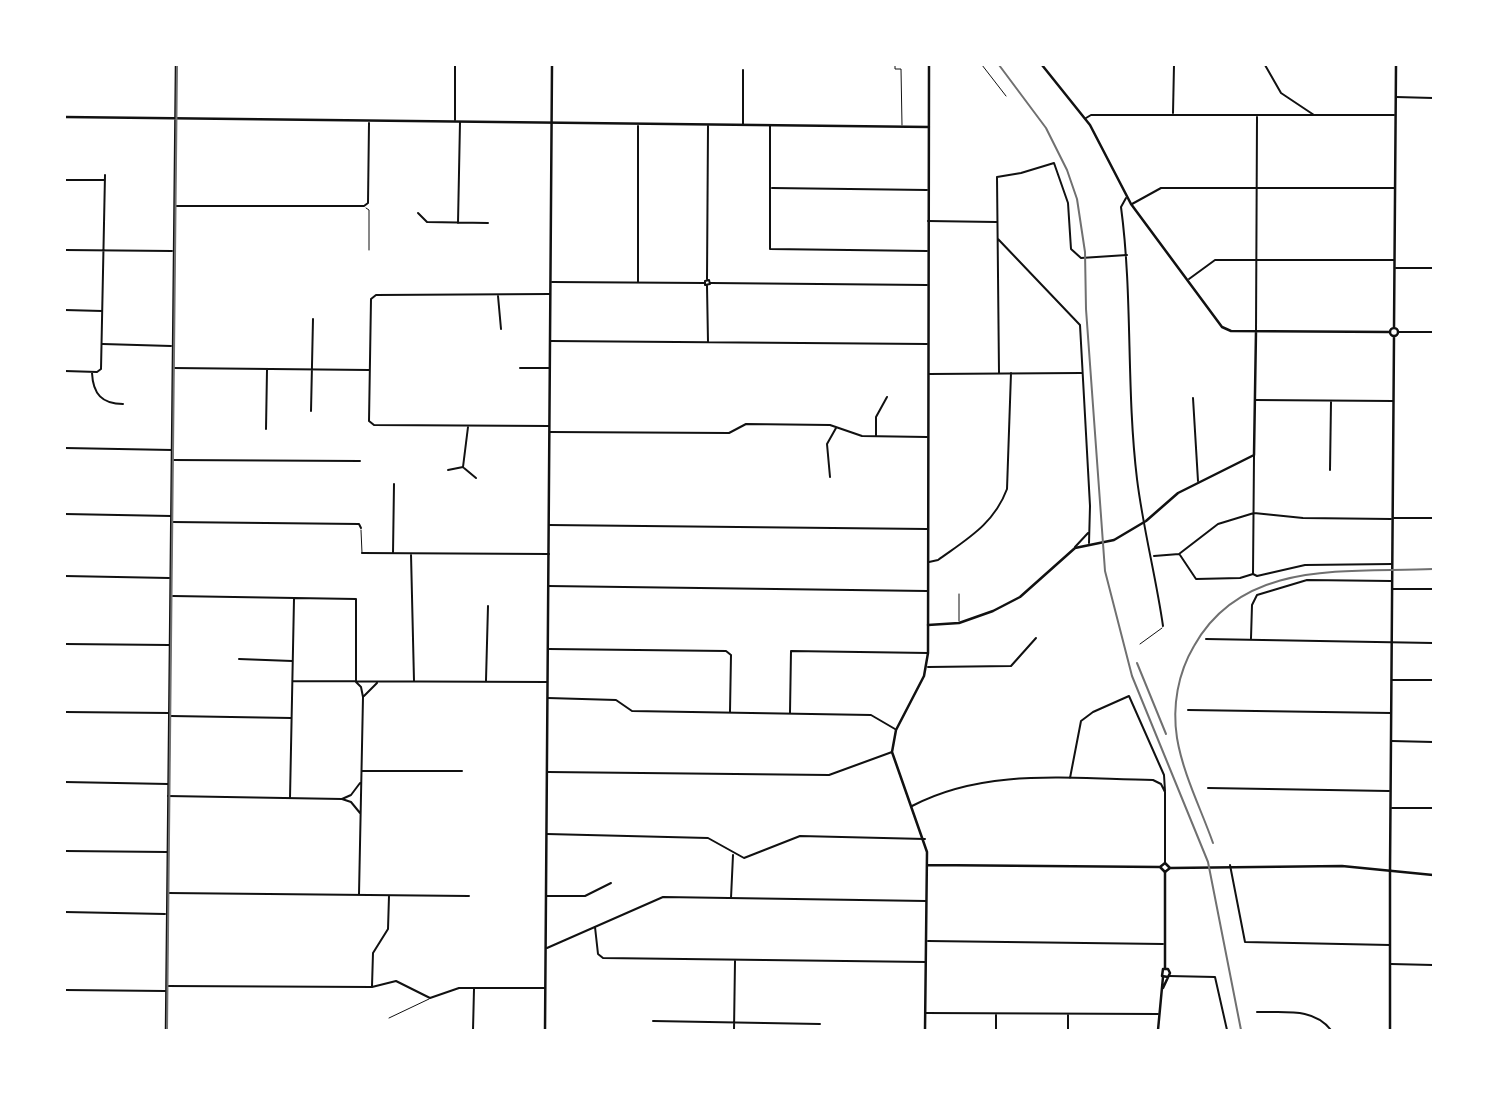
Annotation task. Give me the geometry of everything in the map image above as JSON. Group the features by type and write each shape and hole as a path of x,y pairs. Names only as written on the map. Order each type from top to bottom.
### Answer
{"main road":[{"path":"166,1030 176,65"},
{"path":"545,1030 552,65"},
{"path":"925,1030 928,865 925,839 894,767 892,752 896,730 926,667 928,653 929,65"},
{"path":"1042,65 1085,119 1127,198 1222,327 1231,331 1390,332 1394,336 1390,1030"},
{"path":"1390,332 1394,328 1396,65"},
{"path":"65,117 929,127"},
{"path":"1394,328 1398,332 1394,336"},
{"path":"928,625 959,623 986,614 1020,597 1075,548 1114,540 1146,521 1178,493 1254,455 1256,331"},
{"path":"928,865 1160,867 1165,863 1170,867 1350,866 1433,875"},
{"path":"1160,867 1165,872"},
{"path":"1158,1030 1161,990 1168,969 1164,950 1165,872 1170,867"},
{"path":"1167,977 1161,973 1168,969"}],"street":[{"path":"455,65 455,121"},
{"path":"1174,65 1174,114"},
{"path":"1265,65 1281,93 1315,115"},
{"path":"743,70 743,125"},
{"path":"1396,97 1433,98"},
{"path":"1296,115 1299,110 1297,105"},
{"path":"1085,119 1091,115 1395,115"},
{"path":"1256,331 1257,116"},
{"path":"174,206 364,206 368,203 369,121"},
{"path":"458,222 460,121"},
{"path":"638,123 638,282"},
{"path":"704,283 707,279 708,124"},
{"path":"770,125 770,250 928,251"},
{"path":"999,373 997,177 1054,163 1068,203 1071,249 1075,255 1081,258 1127,255"},
{"path":"65,371 100,371 105,175"},
{"path":"65,180 104,180"},
{"path":"770,188 928,190"},
{"path":"1132,204 1161,188 1395,188"},
{"path":"1127,198 1121,207 1127,255 1129,374 1137,479 1153,555 1163,626"},
{"path":"418,213 427,222 488,223"},
{"path":"928,221 997,222"},
{"path":"997,238 1080,325 1090,506 1089,544"},
{"path":"65,250 174,251"},
{"path":"1187,280 1216,260 1395,260"},
{"path":"1395,268 1433,268"},
{"path":"707,279 711,283"},
{"path":"550,282 704,283 707,286 708,343"},
{"path":"707,286 711,283 928,285"},
{"path":"550,295 376,295 372,299 370,370 371,424 550,426"},
{"path":"498,295 501,329"},
{"path":"65,310 102,311"},
{"path":"311,411 313,319"},
{"path":"1398,332 1433,332"},
{"path":"550,341 928,344"},
{"path":"102,344 173,346"},
{"path":"173,368 370,370"},
{"path":"520,368 550,368"},
{"path":"266,429 267,369"},
{"path":"92,372 94,390 101,398 109,403 123,404"},
{"path":"928,562 938,560 985,527 1001,504 1007,489 1011,373"},
{"path":"928,374 1083,373"},
{"path":"876,436 876,417 887,397"},
{"path":"1193,398 1198,481"},
{"path":"1255,400 1394,401"},
{"path":"1330,470 1331,401"},
{"path":"550,432 729,433 746,424 836,427 862,436 928,437"},
{"path":"463,467 468,426"},
{"path":"830,477 827,444 836,427"},
{"path":"65,448 172,450"},
{"path":"1253,574 1254,455"},
{"path":"172,460 360,461"},
{"path":"448,470 463,467"},
{"path":"463,467 476,478"},
{"path":"393,554 394,484"},
{"path":"1153,555 1179,554 1218,524 1254,513 1303,518 1433,518"},
{"path":"65,514 171,516"},
{"path":"171,522 359,524 361,527"},
{"path":"549,525 928,529"},
{"path":"1075,548 1088,533"},
{"path":"362,553 549,554"},
{"path":"411,554 414,682"},
{"path":"1179,554 1196,579 1240,578 1253,574 1257,576 1305,565 1392,564"},
{"path":"65,576 170,578"},
{"path":"1251,640 1252,605 1257,595 1307,580 1392,581"},
{"path":"548,586 928,591"},
{"path":"1392,589 1433,589"},
{"path":"170,596 356,599 356,682 361,687 363,696 359,894"},
{"path":"290,798 295,597"},
{"path":"486,681 488,606"},
{"path":"926,667 1011,666 1036,638"},
{"path":"1206,639 1433,643"},
{"path":"65,644 170,645"},
{"path":"548,649 726,651 731,655 730,712"},
{"path":"790,713 791,651 928,653"},
{"path":"239,659 293,661"},
{"path":"1392,680 1433,680"},
{"path":"293,681 548,682"},
{"path":"363,696 379,682"},
{"path":"1070,779 1081,721 1093,712 1129,696 1164,775 1165,863"},
{"path":"548,698 616,700 632,710 871,715 896,730"},
{"path":"1188,710 1392,713"},
{"path":"65,712 292,718"},
{"path":"1391,741 1433,742"},
{"path":"547,772 829,775 892,752"},
{"path":"361,771 462,771"},
{"path":"911,807 950,788 987,780 1153,780 1161,784 1165,792"},
{"path":"65,782 168,784"},
{"path":"168,796 342,799 351,795 361,782"},
{"path":"1208,788 1390,791"},
{"path":"342,799 356,806 361,814"},
{"path":"1391,808 1433,808"},
{"path":"547,834 708,838 738,858"},
{"path":"731,866 738,858 800,836 925,839"},
{"path":"65,851 167,852"},
{"path":"731,898 733,854"},
{"path":"1229,865 1245,942 1391,945"},
{"path":"546,896 585,896 611,883"},
{"path":"167,893 469,895"},
{"path":"372,987 373,953 388,929 389,895"},
{"path":"546,948 654,899 927,901"},
{"path":"65,912 167,914"},
{"path":"595,926 598,954 603,958 926,962"},
{"path":"926,941 1164,944"},
{"path":"734,1030 735,960"},
{"path":"1390,964 1433,965"},
{"path":"1168,969 1179,976"},
{"path":"1167,977 1215,977 1227,1030"},
{"path":"166,986 372,987 394,981 404,983 424,997 431,998 455,989 545,988"},
{"path":"473,1030 474,988"},
{"path":"65,990 166,991"},
{"path":"926,1013 1158,1014"},
{"path":"996,1013 996,1030"},
{"path":"1068,1013 1068,1030"},
{"path":"1257,1013 1310,1014 1322,1019 1331,1030"},
{"path":"653,1021 820,1024"}],"lane":[{"path":"895,65 895,69 901,69 902,127"},
{"path":"982,65 1006,96"},
{"path":"364,206 369,211 369,250"},
{"path":"361,527 362,553"},
{"path":"959,594 959,623"},
{"path":"1140,644 1159,632 1163,626"},
{"path":"389,1018 431,998"}],"tram line":[{"path":"167,1030 177,65"}],"railway":[{"path":"999,65 1046,128 1067,170 1077,199 1085,252 1086,309 1105,571 1132,676 1208,862 1241,1030"},
{"path":"1213,843 1183,765 1175,714 1178,690 1188,656 1215,618 1240,597 1269,584 1300,576 1367,570 1433,569"},
{"path":"1137,663 1166,734"}]}
